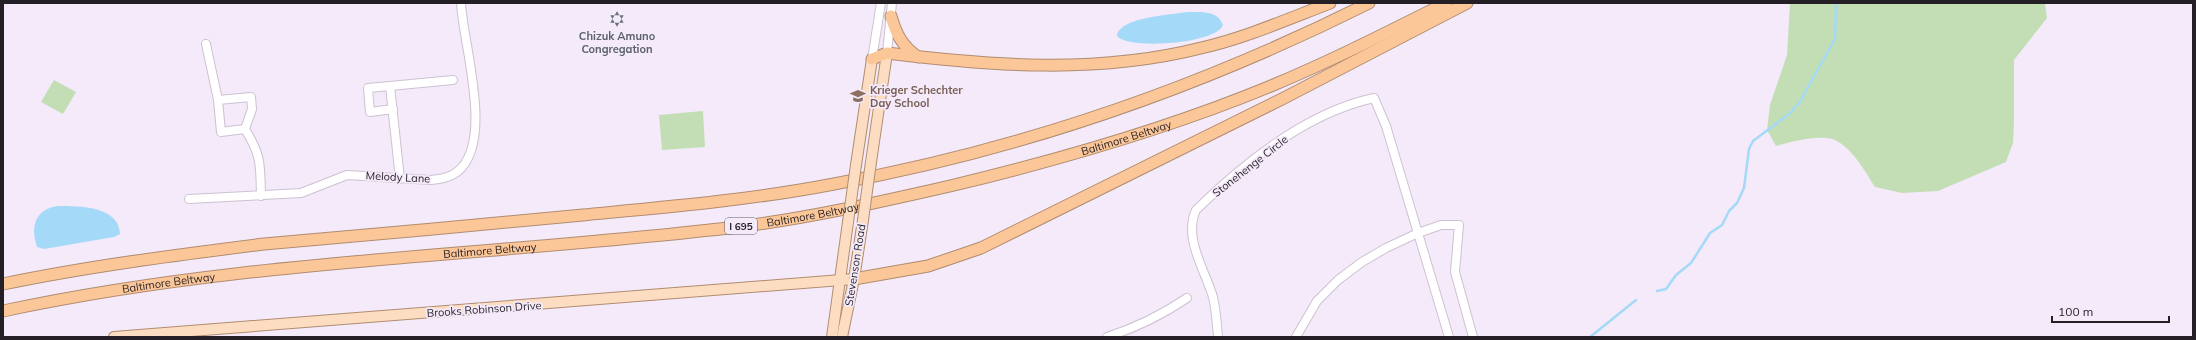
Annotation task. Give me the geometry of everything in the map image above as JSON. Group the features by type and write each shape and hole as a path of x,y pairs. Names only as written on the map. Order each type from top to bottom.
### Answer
{"highway":[{"path":"872,59 887,53 985,64 1024,66 1092,63 1157,57 1227,41 1330,3"},
{"path":"3,284 109,265 198,253 736,199 831,185 890,173 1015,143 1139,102 1257,55 1369,3"},
{"name":"Baltimore Beltway","path":"3,311 172,281 266,270 740,226 890,200 1024,169 1086,151 1205,112 1271,86 1347,53 1446,3"},
{"path":"854,279 928,266 981,248 1277,101 1468,3"},
{"path":"891,16 895,32 902,44 918,57"}],"main road":[{"name":"Stevenson Road","path":"842,337 854,279 887,53"},
{"name":"Stevenson Road","path":"832,337 872,59"},
{"name":"Brooks Robinson Drive","path":"114,337 854,279"}],"street":[{"name":"Melody Lane","path":"189,199 301,193 347,175 431,180 451,175 463,166 473,149 476,135 473,92 461,3"},
{"name":"Stevenson Road","path":"872,59 881,3"},
{"name":"Stevenson Road","path":"887,53 892,3"},
{"path":"206,44 218,100 221,132 245,129"},
{"path":"393,110 370,112 368,88 453,80"},
{"path":"390,86 400,179"},
{"path":"218,100 251,97 252,109 245,129 259,156 261,196"},
{"name":"Stonehenge Circle","path":"1218,337 1213,299 1193,239 1193,217 1202,204 1274,145 1307,125 1349,105 1374,98 1386,126 1449,337"},
{"path":"1296,337 1317,301 1338,280 1386,248 1418,233 1441,225 1459,225 1455,272 1473,337"},
{"path":"1107,337 1136,326 1187,298"}],"green space":[{"path":"1790,3 2045,3 2047,18 2014,60 2013,143 2006,162 1938,191 1902,193 1875,187 1847,148 1835,140 1829,138 1814,138 1776,146 1767,130 1770,105 1787,55"},
{"path":"54,80 76,92 63,114 41,102"},
{"path":"703,111 705,147 662,150 659,115"}],"water":[{"path":"1187,12 1203,12 1213,14 1221,20 1223,25 1217,32 1205,37 1172,43 1137,43 1124,40 1117,36 1120,30 1136,21"},
{"path":"58,206 87,207 105,213 113,218 118,225 120,234 114,237 44,249 37,247 34,233 36,220 44,211"}],"waterway":[{"path":"1657,291 1666,289 1676,275 1691,263 1710,233 1722,225 1729,211 1737,203 1744,188 1749,149 1753,141 1789,114 1799,103 1835,39 1836,3"},
{"path":"1590,337 1636,300"}],"place":[{"name":"Chizuk Amuno Congregation","path":"617,19"},
{"name":"Krieger Schechter Day School","path":"858,96"}]}
